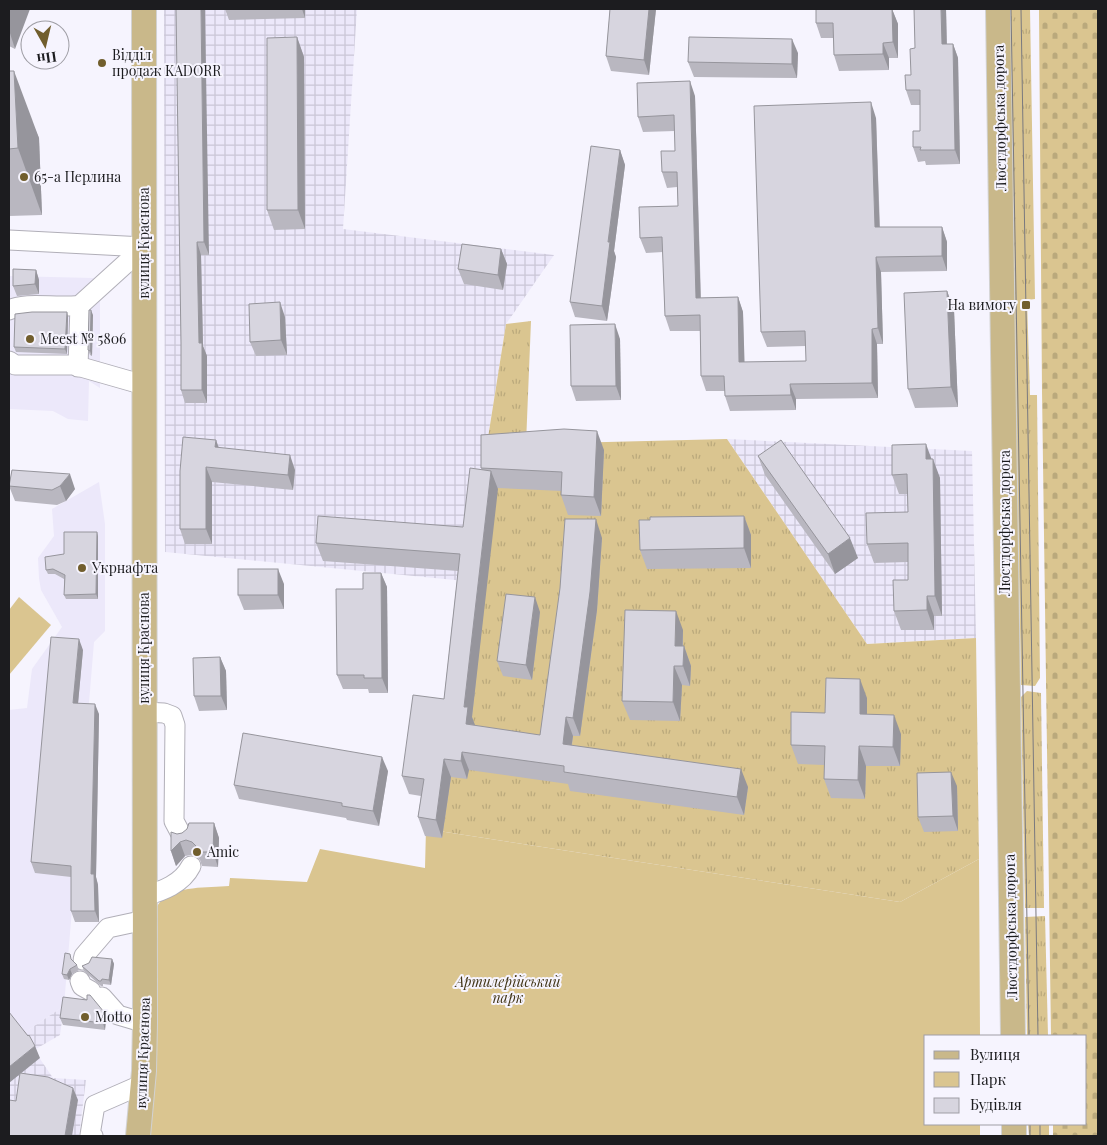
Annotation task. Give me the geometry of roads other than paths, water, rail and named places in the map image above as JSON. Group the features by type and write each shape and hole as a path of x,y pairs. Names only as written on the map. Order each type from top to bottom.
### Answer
{"main road":[{"name":"вулиця Краснова","path":"138,1136 143,1084 145,1023 144,9"},
{"name":"Люстдорфська дорога","path":"998,9 1013,1035"}],"lane":[{"path":"9,240 144,247"},
{"path":"9,310 18,306 69,307 80,305 144,247"},
{"path":"78,366 80,305"},
{"path":"9,361 15,365 74,365 144,385"},
{"path":"144,712 164,713 172,716 175,725 178,830 145,820"},
{"path":"145,896 164,890 184,878 191,866"},
{"path":"83,960 108,928 145,920"},
{"path":"91,990 118,1015 145,1023"},
{"path":"93,1136 90,1135 95,1105 143,1084"}],"tram line":[{"path":"1011,9 1029,1035"},
{"path":"1021,9 1038,1035"},
{"path":"1030,1125 1030,1136"},
{"path":"1040,1125 1040,1136"}],"place":[{"name":"Відділ продаж KADORR","path":"102,63"},
{"name":"65-а Перлина","path":"24,177"},
{"name":"На вимогу","path":"1026,305"},
{"name":"Meest № 5806","path":"30,339"},
{"name":"Укрнафта","path":"82,568"},
{"name":"Amic","path":"197,852"},
{"name":"Motto","path":"85,1017"}],"park label":[{"name":"Артилерійський парк","path":"508,990"}]}
